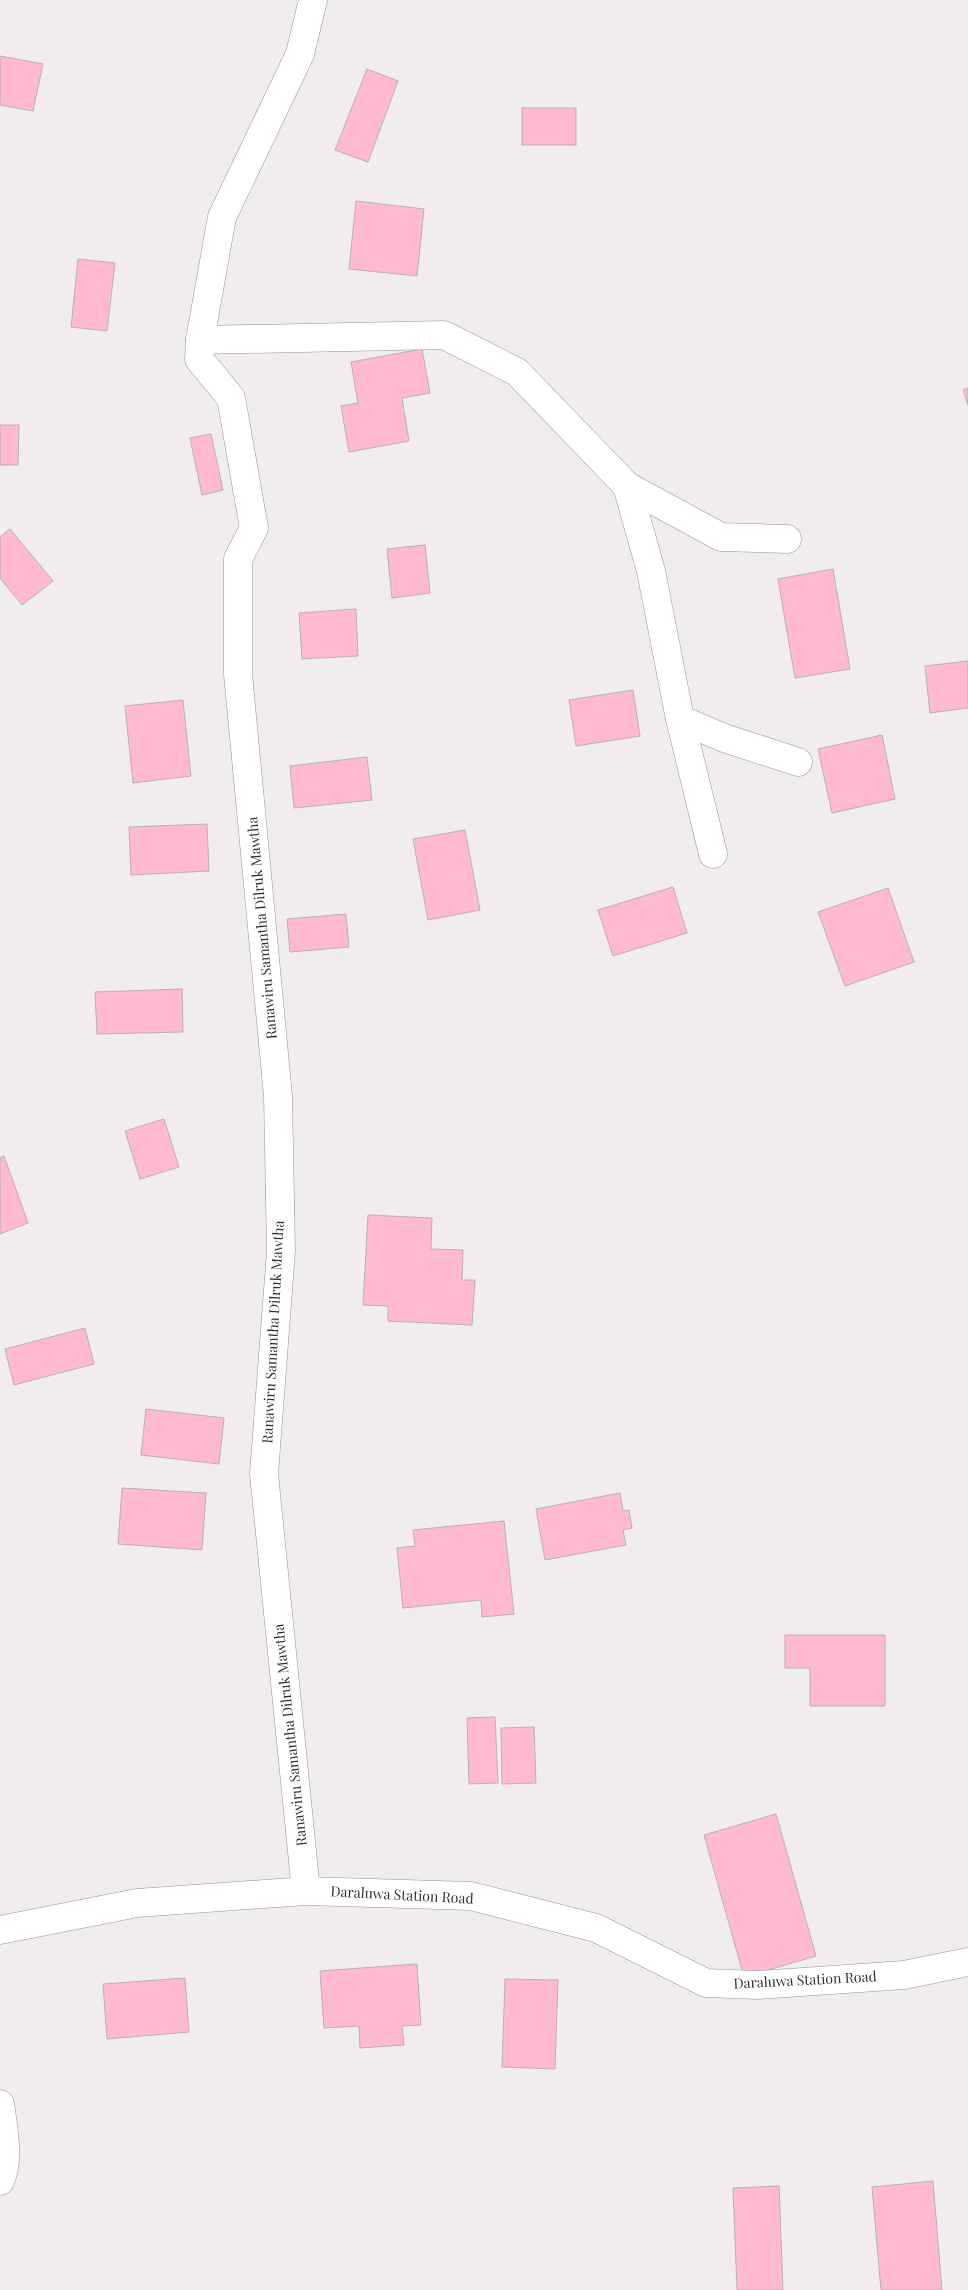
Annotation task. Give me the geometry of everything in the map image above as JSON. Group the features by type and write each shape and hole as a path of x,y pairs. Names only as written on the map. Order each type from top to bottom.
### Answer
{"street":[{"name":"Ranawiru Samantha Dilruk Mawtha","path":"306,1891 264,1474 281,1251 278,1096 238,674 238,559 254,528 230,398 199,359 200,340 222,217 300,54 313,0"},
{"path":"200,340 444,334 516,372 627,486 721,537 787,539"},
{"path":"627,486 652,571 680,719 713,854"},
{"path":"680,719 724,738 798,762"},
{"name":"Daraluwa Station Road","path":"0,1930 137,1902 306,1891 471,1896 596,1928 706,1983 758,1985 904,1975 968,1962"},
{"path":"0,2104 4,2134 3,2174 0,2181"}],"building":[{"path":"0,56 43,64 33,111 0,105"},
{"path":"367,69 398,81 368,162 335,150"},
{"path":"522,108 576,108 576,145 522,145"},
{"path":"356,201 424,209 417,276 349,269"},
{"path":"78,259 115,263 107,331 71,327"},
{"path":"422,349 430,393 402,398 409,441 349,452 341,406 358,403 351,362"},
{"path":"968,388 968,405 963,390"},
{"path":"0,425 19,425 18,465 0,465"},
{"path":"211,434 223,490 202,495 190,438"},
{"path":"10,529 53,581 22,605 0,578 0,537"},
{"path":"425,545 430,593 392,598 387,549"},
{"path":"833,569 850,669 795,678 778,579"},
{"path":"356,609 358,656 302,659 299,613"},
{"path":"968,661 968,708 930,713 925,666"},
{"path":"633,690 640,736 576,746 569,700"},
{"path":"183,700 191,776 133,783 125,706"},
{"path":"882,735 895,799 832,813 818,749"},
{"path":"367,757 372,800 294,808 290,766"},
{"path":"207,824 209,871 131,875 129,827"},
{"path":"465,830 480,910 428,920 413,839"},
{"path":"673,887 687,933 613,956 598,910"},
{"path":"888,888 914,962 845,986 818,912"},
{"path":"346,914 349,947 290,952 287,919"},
{"path":"182,989 183,1032 97,1034 95,992"},
{"path":"164,1119 179,1167 140,1179 125,1131"},
{"path":"4,1156 28,1223 0,1234 0,1158"},
{"path":"368,1215 432,1218 431,1249 463,1250 462,1280 475,1280 472,1325 388,1321 388,1306 363,1305"},
{"path":"85,1328 94,1364 14,1385 5,1349"},
{"path":"146,1409 224,1418 219,1464 141,1455"},
{"path":"122,1488 206,1493 202,1550 118,1544"},
{"path":"620,1493 623,1511 629,1510 632,1528 623,1530 626,1545 545,1560 536,1509"},
{"path":"504,1521 514,1614 482,1617 481,1600 403,1608 397,1548 415,1546 413,1530"},
{"path":"785,1635 885,1635 885,1706 810,1706 810,1668 785,1668"},
{"path":"495,1717 498,1783 469,1784 467,1718"},
{"path":"534,1727 536,1783 502,1784 501,1728"},
{"path":"776,1814 816,1956 744,1977 704,1835"},
{"path":"417,1964 421,2025 402,2026 404,2045 360,2048 359,2026 324,2028 320,1971"},
{"path":"185,1978 189,2032 107,2039 103,1984"},
{"path":"505,1979 558,1980 555,2069 502,2067"},
{"path":"933,2181 942,2290 881,2290 872,2187"},
{"path":"779,2186 783,2290 737,2290 733,2188"}]}
